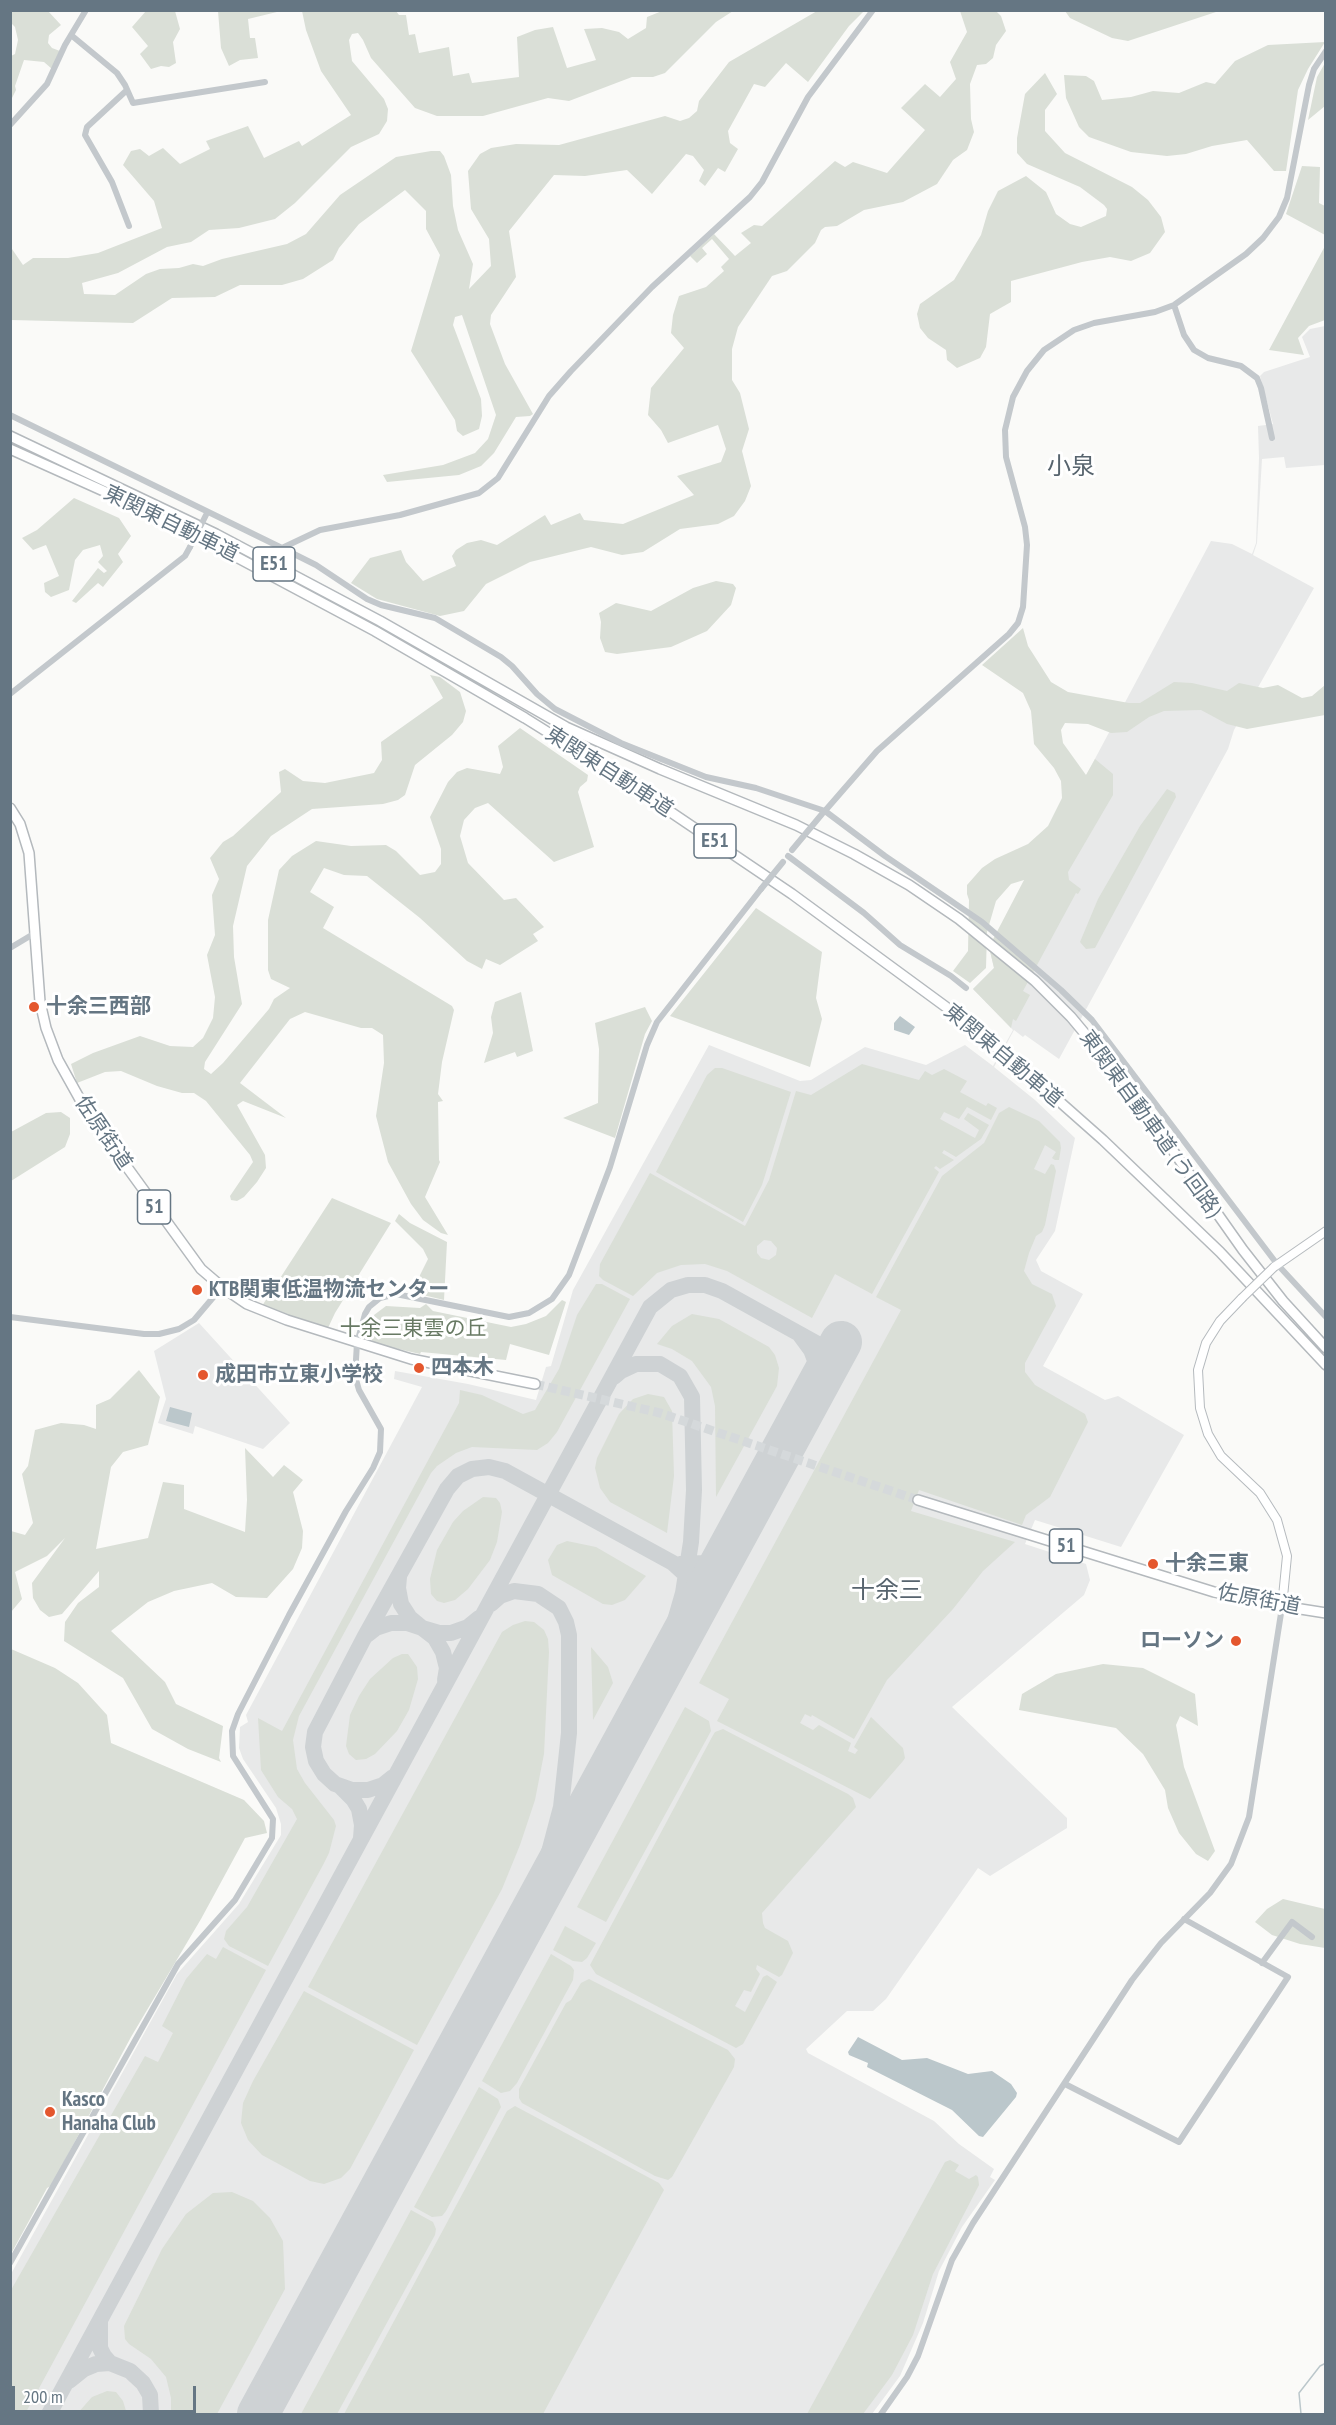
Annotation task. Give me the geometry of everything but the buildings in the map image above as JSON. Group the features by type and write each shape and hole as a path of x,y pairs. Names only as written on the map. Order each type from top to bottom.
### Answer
{"highway":[{"name":"東関東自動車道","path":"10,436 185,519 267,561 380,621 530,708"},
{"name":"東関東自動車道","path":"10,449 108,493 212,544 424,658 610,771 792,894 946,1007 1025,1071 1103,1140 1227,1259 1326,1365"},
{"name":"東関東自動車道 (う回路)","path":"530,708 603,744 796,825 854,854 909,885 959,919 1002,953 1056,1003 1102,1054 1133,1094 1243,1250 1283,1301 1326,1348"},
{"name":"佐原街道","path":"10,808 20,824 29,853 43,1016 52,1045 67,1078 94,1122 201,1269 222,1287 254,1307 357,1343 411,1359 535,1384"},
{"name":"佐原街道","path":"918,1500 1214,1592 1282,1607 1326,1613"}],"main road":[{"path":"1282,1607 1287,1564 1285,1544 1277,1520 1260,1493 1221,1456 1208,1434 1197,1390 1198,1370 1206,1343 1220,1321 1276,1266 1326,1231"}],"street":[{"path":"10,125 47,84 86,10"},
{"path":"282,548 320,530 400,515 479,493 498,478 549,396 652,287 756,189 808,97 873,10"},
{"path":"71,35 117,73 131,101 136,104 265,81"},
{"path":"10,2263 173,1971 235,1900 272,1838 273,1819 233,1756 232,1731 238,1714 290,1615 380,1452 381,1429 357,1382 355,1368 357,1343 369,1307 387,1295 406,1295 508,1317 538,1309 558,1292 569,1275 610,1167 646,1045 657,1022 761,889 877,751 1009,634 1018,623 1023,607 1027,545 1025,527 1006,457 1005,430 1013,397 1027,370 1044,351 1074,330 1094,323 1155,312 1174,305 1253,248 1279,217 1290,187 1309,85 1314,69 1326,51"},
{"path":"127,90 87,127 85,135 112,182 129,226"},
{"path":"1174,305 1184,335 1194,350 1208,358 1242,366 1257,378 1272,438"},
{"path":"10,415 316,565 367,599 381,605 435,618 462,632 507,661 537,694 555,709 621,743 706,777 756,788 824,812 982,922 1092,1020 1276,1266 1326,1317"},
{"path":"10,694 185,556 207,513"},
{"path":"788,856 864,913 900,945 922,961 951,976 966,988"},
{"path":"10,948 35,933"},
{"path":"10,1317 159,1334 179,1329 194,1320 222,1287"},
{"path":"881,2415 907,2377 918,2356 952,2260 962,2242 1132,1980 1147,1960 1222,1879 1245,1831 1282,1607"},
{"path":"1065,2084 1179,2142 1288,1977 1184,1919"},
{"path":"1262,1963 1292,1922 1312,1937"}],"shaded area":[{"path":"1325,326 1325,465 1286,468 1284,457 1262,459 1257,543 1253,555 1314,588 1234,730 1228,749 1059,1059 1014,1030 994,1067 1035,1100 1075,1138 1055,1231 1036,1260 1041,1271 1083,1294 1043,1366 1105,1400 1118,1396 1184,1435 1121,1547 1035,1520 1025,1544 1086,1564 1090,1580 1084,1595 952,1707 1067,1818 1067,1828 990,1876 978,1868 886,1999 873,2011 847,2011 806,2049 808,2053 934,2121 959,2144 994,2169 990,2177 995,2180 962,2227 939,2271 923,2323 900,2376 872,2414 11,2414 11,2274 177,1974 239,1904 281,1835 281,1824 276,1808 243,1759 239,1748 240,1727 248,1722 246,1715 422,1387 394,1379 395,1371 468,1384 536,1400 546,1367 551,1366 573,1290 709,1045 800,1081 811,1080 865,1047 926,1065 965,1045 993,1066 1013,1030 973,989 994,968 989,947 1032,877 1211,541 1232,544 1252,554 1256,543 1258,426 1273,424 1260,376 1264,372 1310,357 1302,337 1310,329"},
{"path":"900,1016 915,1027 909,1035 894,1030 894,1023"},
{"name":"成田市立東小学校","path":"199,1323 290,1423 263,1449 195,1426 193,1434 158,1423 166,1399 154,1351"},
{"path":"170,1407 192,1413 189,1427 166,1421"},
{"path":"858,2037 902,2060 927,2058 968,2074 992,2071 1011,2084 1017,2093 1016,2097 983,2137 979,2136 952,2110 867,2067 868,2063 849,2055 848,2052"}],"green space":[{"path":"218,10 281,11 248,19 250,38 255,38 258,58 240,60 229,66 221,48"},
{"path":"48,11 61,25 49,35 48,43 52,48 60,51 52,69 44,62 24,60 11,100 11,56 15,54 18,40 15,27 11,23 10,12"},
{"path":"146,11 175,11 180,29 173,42 176,63 169,67 161,66 151,69 140,54 148,46 132,27"},
{"path":"302,11 396,11 399,15 406,15 409,35 415,34 419,53 449,47 453,76 469,73 472,83 519,77 517,37 535,30 553,27 567,68 596,60 584,29 602,28 619,32 628,39 646,28 647,17 662,11 733,11 716,22 665,73 653,77 632,77 569,101 548,98 483,116 437,116 415,108 371,58 358,33 352,34 349,40 352,61 384,99 388,109 387,121 379,134 351,147 295,203 275,219 239,228 209,230 191,242 167,247 118,273 82,283 84,294 115,295 146,274 160,269 179,268 193,264 203,266 222,259 287,244 306,234 340,195 396,157 431,151 440,151 451,175 453,206 458,230 473,264 469,289 491,266 489,239 471,209 468,171 480,154 491,148 516,144 559,145 665,116 680,121 689,118 697,111 699,101 729,62 817,11 864,11 849,26 808,82 786,63 765,87 754,84 728,131 730,143 738,149 725,172 718,168 705,186 699,181 704,170 693,156 686,154 652,194 627,170 585,176 554,175 509,231 516,277 491,315 490,324 505,364 533,414 516,417 494,453 481,466 459,475 387,482 383,475 443,465 475,453 488,439 496,415 462,315 455,317 453,325 481,399 482,416 479,429 463,436 457,431 455,420 411,351 440,255 426,229 426,211 405,190 359,224 339,248 333,260 303,279 282,285 240,285 215,297 172,298 133,323 11,320 11,242 12,249 23,265 33,258 68,258 98,253 162,228 154,201 123,165 131,151 140,149 149,156 163,148 180,164 210,149 206,141 248,126 264,158 299,141 302,146 351,115 321,71 306,30"},
{"path":"960,11 996,11 1001,16 1006,31 996,45 993,58 986,64 977,65 970,84 971,119 974,132 967,150 953,160 937,184 903,202 864,210 837,226 825,227 821,230 815,243 787,271 772,276 738,327 732,349 732,380 740,393 749,429 742,451 751,486 745,501 734,516 718,524 680,529 643,552 622,555 591,547 530,562 486,584 464,611 440,616 377,599 351,583 370,558 401,550 406,562 423,581 456,566 452,556 456,550 467,543 481,540 497,545 545,515 551,525 580,513 584,520 623,524 694,495 677,476 721,462 726,449 718,425 668,443 661,430 648,415 651,388 684,348 671,333 673,315 679,296 706,287 724,271 721,267 729,259 712,239 702,248 707,254 697,263 690,256 714,234 735,256 751,243 741,233 754,225 762,226 835,161 845,167 853,162 887,173 925,130 901,108 925,84 940,97 956,79 950,62 967,32"},
{"path":"1065,11 1219,11 1128,41 1112,38 1070,18"},
{"path":"1325,42 1298,90 1286,171 1274,171 1247,140 1167,156 1131,152 1089,137 1079,127 1066,98 1064,75 1086,76 1094,81 1102,100 1131,97 1153,91 1179,93 1206,82 1215,84 1235,61 1268,45"},
{"path":"1325,63 1325,106 1308,120 1317,77"},
{"path":"1045,73 1057,94 1045,110 1045,131 1065,153 1132,187 1148,200 1161,217 1165,232 1150,253 1131,261 1110,257 1011,281 1011,302 990,314 986,347 980,358 957,368 947,360 946,350 928,338 920,328 917,314 920,304 954,280 981,235 988,211 998,191 1026,176 1046,192 1056,214 1070,224 1081,227 1106,216 1107,209 1104,205 1080,187 1027,164 1017,153 1017,138 1025,94"},
{"path":"1302,166 1320,167 1319,203 1325,206 1325,235 1286,214"},
{"path":"1325,246 1325,320 1309,326 1298,338 1304,355 1269,350"},
{"path":"74,498 119,518 131,536 118,554 123,562 103,587 98,583 76,603 72,601 98,568 104,573 107,571 98,562 103,556 100,545 83,550 75,560 69,590 51,597 45,592 44,583 59,576 46,545 33,550 22,538 37,530"},
{"path":"716,581 733,584 736,588 731,605 707,631 671,647 617,654 605,652 600,638 599,613 616,603 651,611 693,588"},
{"path":"1023,628 1028,646 1051,682 1068,692 1140,703 1174,682 1192,683 1227,691 1239,683 1263,688 1278,685 1302,698 1312,696 1325,685 1325,715 1247,729 1227,724 1201,710 1164,711 1149,717 1127,732 1111,733 1088,724 1065,723 1061,730 1063,743 1086,775 1095,759 1113,774 1113,795 1068,872 1069,880 1081,889 1078,894 1076,893 1023,991 1030,995 1016,1021 1013,1019 1011,1028 973,989 994,968 989,947 1024,880 1011,884 996,901 987,932 986,968 970,983 953,971 968,951 967,885 982,868 995,859 1028,844 1048,826 1062,798 1061,781 1054,768 1034,744 1031,711 1023,693 982,665"},
{"path":"430,675 440,677 460,692 466,711 463,722 452,735 415,765 405,795 398,800 383,804 312,809 271,836 247,866 233,926 234,957 242,1004 205,1062 204,1069 211,1074 223,1063 269,1009 274,999 290,988 271,979 268,970 268,920 279,870 292,856 316,841 351,846 386,845 396,851 420,875 435,872 441,864 441,849 430,817 448,782 457,772 467,768 500,774 503,767 498,746 520,728 588,775 587,781 578,792 594,847 554,862 488,803 475,808 464,820 460,836 468,863 504,900 516,898 544,927 533,934 538,941 500,965 486,959 482,969 467,961 420,918 367,876 344,875 324,868 310,892 334,907 323,928 452,1006 454,1010 442,1062 438,1094 443,1101 438,1102 440,1162 425,1197 448,1235 441,1233 423,1220 411,1204 388,1162 376,1116 384,1063 383,1035 372,1028 361,1028 305,1012 290,1019 240,1083 286,1118 243,1101 237,1105 265,1155 266,1168 244,1197 237,1201 231,1200 230,1196 253,1162 250,1155 206,1101 194,1093 182,1093 157,1086 121,1071 105,1072 77,1083 71,1064 93,1053 140,1036 170,1046 193,1047 203,1038 213,1018 215,997 207,955 215,935 212,895 219,879 210,858 223,842 233,836 281,792 279,772 285,769 303,781 325,783 374,773 382,760 381,742 443,698"},
{"path":"1167,789 1175,793 1176,797 1095,948 1086,949 1080,942 1098,899 1140,826"},
{"path":"756,908 822,952 816,998 822,1019 810,1067 670,1016"},
{"path":"521,992 533,1051 517,1057 515,1052 484,1063 493,1033 491,1017 495,1002"},
{"path":"645,1007 652,1021 645,1034 615,1138 563,1118 598,1103 599,1049 595,1023"},
{"path":"862,1064 919,1080 925,1071 932,1075 944,1069 967,1081 960,1092 986,1106 988,1103 997,1108 991,1120 967,1107 959,1119 944,1112 940,1119 975,1138 979,1130 964,1119 968,1113 989,1125 981,1139 956,1157 944,1150 942,1153 954,1160 940,1169 936,1166 934,1168 939,1172 872,1294 835,1274 812,1318 727,1271 705,1264 681,1265 657,1273 633,1296 599,1276 600,1264 650,1173 745,1226 769,1180 796,1091 811,1095","holes":["764,1240 771,1241 777,1248 776,1255 769,1260 761,1258 757,1253 757,1246"]},
{"path":"715,1068 722,1068 791,1092 762,1185 743,1222 656,1172 707,1075"},
{"path":"1009,1107 1039,1121 1060,1142 1061,1148 1059,1160 1055,1160 1052,1158 1056,1152 1045,1145 1034,1169 1045,1174 1051,1164 1054,1165 1056,1171 1045,1225 1042,1232 1036,1236 1024,1271 1032,1284 1052,1294 1056,1306 1025,1363 1025,1372 1035,1385 1085,1414 1088,1422 1050,1497 1026,1515 1022,1525 919,1490 911,1511 1015,1542 983,1571 953,1609 887,1680 854,1739 812,1715 811,1717 805,1714 800,1723 813,1730 819,1725 851,1743 848,1751 855,1754 858,1750 854,1747 871,1717 903,1748 905,1758 870,1799 717,1721 729,1699 699,1683 901,1310 876,1297 942,1176 984,1143 999,1113"},
{"path":"61,1112 70,1118 70,1134 65,1147 11,1181 11,1132 46,1113"},
{"path":"332,1198 391,1223 328,1328 262,1306"},
{"path":"399,1214 410,1223 447,1242 444,1300 423,1295 418,1287 420,1275 428,1259 423,1249 395,1221"},
{"path":"596,1284 602,1284 630,1299 557,1432 548,1443 537,1450 472,1447 456,1453 431,1473 299,1716 293,1740 297,1769 334,1820 336,1826 329,1853 268,1966 229,1946 224,1939 226,1931 247,1907 297,1819 292,1809 278,1797 261,1770 258,1718 282,1731 459,1403 460,1390 482,1395 523,1414 535,1410 559,1369 577,1315"},
{"name":"十余三東雲の丘","path":"562,1300 566,1302 549,1355 510,1344 506,1360 421,1352 420,1354 373,1343 369,1332 367,1333 374,1315 386,1306 420,1308 426,1304 433,1311 511,1327 546,1316"},
{"path":"692,1314 719,1319 769,1347 775,1355 779,1368 777,1386 716,1497 715,1406 711,1387 692,1361 672,1349 657,1344 672,1326"},
{"path":"139,1370 160,1397 148,1445 123,1452 111,1467 96,1549 148,1538 163,1482 184,1485 184,1509 245,1532 247,1500 245,1448 273,1477 284,1465 303,1480 293,1492 303,1531 302,1548 293,1569 267,1598 236,1597 212,1583 174,1591 148,1602 111,1631 165,1682 176,1704 223,1726 219,1758 221,1762 188,1749 152,1729 123,1678 64,1641 65,1622 78,1603 99,1587 99,1571 62,1614 49,1617 40,1610 33,1598 32,1583 65,1538 47,1556 15,1572 22,1599 11,1612 11,1531 25,1535 33,1523 22,1474 28,1466 35,1430 61,1423 84,1425 96,1429 96,1405 110,1399"},
{"path":"648,1394 664,1397 672,1411 674,1476 667,1533 610,1502 600,1488 595,1468 597,1458 619,1414 633,1399"},
{"path":"483,1497 496,1498 502,1512 497,1542 490,1560 468,1589 455,1600 444,1603 437,1601 431,1594 430,1579 437,1550 453,1522 463,1511"},
{"path":"567,1541 596,1547 646,1576 625,1600 612,1605 603,1604 552,1575 548,1560 557,1545"},
{"path":"525,1621 534,1622 544,1630 548,1639 549,1652 544,1754 535,1800 502,1889 417,2045 308,1987 502,1632"},
{"path":"591,1647 608,1667 613,1683 593,1720"},
{"name":"Kasco Hanaha Club","path":"11,1649 55,1668 78,1683 107,1715 111,1743 244,1800 264,1821 267,1833 245,1838 12,2252"},
{"path":"408,1654 417,1667 418,1679 409,1710 397,1731 375,1754 366,1759 356,1760 349,1754 346,1746 350,1715 370,1679 393,1658"},
{"path":"1103,1664 1143,1668 1195,1694 1198,1726 1180,1716 1176,1725 1184,1767 1215,1851 1208,1861 1196,1854 1179,1833 1168,1808 1165,1790 1143,1754 1116,1728 1019,1710 1022,1694 1056,1674"},
{"path":"685,1707 709,1721 711,1731 606,1922 577,1907"},
{"path":"723,1729 848,1794 853,1798 856,1807 762,1913 765,1928 788,1941 793,1953 779,1977 757,1965 756,1969 760,1974 751,1992 744,1990 735,2006 745,2012 763,1977 767,1975 777,1982 743,2044 736,2048 596,1974 590,1965 712,1737 715,1732"},
{"path":"1283,1899 1325,1909 1325,1948 1300,1944 1272,1935 1255,1922 1267,1909"},
{"path":"565,1926 596,1943 582,1962 573,1961 553,1950"},
{"path":"223,1947 266,1970 25,2414 11,2414 11,2290 145,2056 158,2062 173,2033 162,2026 186,1979 207,1954 216,1959"},
{"path":"551,1954 571,1966 574,1970 573,1980 517,2083 510,2091 501,2093 482,2081"},
{"path":"589,1979 728,2050 735,2059 734,2067 672,2177 668,2180 655,2176 522,2103 519,2098 519,2089 566,2003 571,2000 581,1983"},
{"path":"304,1991 414,2050 350,2169 341,2178 324,2184 310,2181 262,2155 248,2140 241,2123 243,2103 253,2081"},
{"path":"479,2087 498,2099 501,2107 446,2211 442,2216 432,2217 414,2207"},
{"path":"515,2106 659,2183 664,2190 543,2414 344,2414 507,2111"},
{"path":"950,2160 959,2165 955,2171 969,2179 976,2175 979,2185 933,2274 913,2335 892,2375 863,2414 807,2414 945,2162"},
{"path":"232,2192 253,2201 270,2218 283,2241 285,2289 217,2414 171,2414 171,2398 166,2377 151,2359 129,2344 125,2339 124,2326 162,2249 186,2214 213,2193"},
{"path":"411,2210 433,2222 436,2229 435,2235 337,2414 301,2414"},
{"path":"107,2391 116,2392 123,2401 127,2414 77,2414 92,2397"}],"waterway":[{"path":"1301,2414 1299,2393 1320,2366 1326,2363"}],"taxiway":[{"path":"49,2414 650,1307 671,1290 688,1285 705,1285 722,1291 834,1353"},
{"path":"800,1335 811,1350 816,1363 817,1377 814,1391"},
{"path":"614,1377 636,1364 660,1364 680,1376 692,1397 694,1490 691,1542 683,1593 668,1645"},
{"path":"393,1777 383,1785 368,1790 352,1790 335,1784 324,1774 316,1761 313,1747 315,1732 364,1638 447,1489 458,1476 472,1469 489,1467 505,1471 673,1563 685,1574 694,1595 691,1617 643,1706"},
{"path":"680,1564 705,1563 728,1549"},
{"path":"399,1577 398,1588 401,1604 410,1618 422,1628 439,1633 451,1633 468,1627 479,1618"},
{"path":"491,1604 500,1596 514,1591 538,1594 559,1608 569,1635 569,1733 561,1807 544,1871 521,1930"},
{"path":"367,1635 376,1628 391,1623 407,1623 422,1628 435,1638 443,1652 447,1668 445,1680"},
{"path":"341,1787 359,1809 362,1825 361,1838"},
{"path":"100,2322 100,2348 104,2356 110,2363 130,2371 143,2383 150,2395 151,2414"},
{"path":"69,2381 84,2369 96,2364 110,2363"}],"runway":[{"path":"258,2414 841,1342"}],"tunnel":[{"path":"535,1384 660,1413 918,1500"}],"place":[{"name":"十余三西部","path":"34,1007"},
{"name":"KTB関東低温物流センター","path":"197,1290"},
{"name":"四本木","path":"419,1368"},
{"name":"成田市立東小学校","path":"203,1375"},
{"name":"十余三東","path":"1153,1564"},
{"name":"ローソン","path":"1236,1641"},
{"name":"Kasco Hanaha Club","path":"50,2112"}],"district":[{"name":"小泉","path":"1071,467"},
{"name":"十余三","path":"887,1591"}]}
